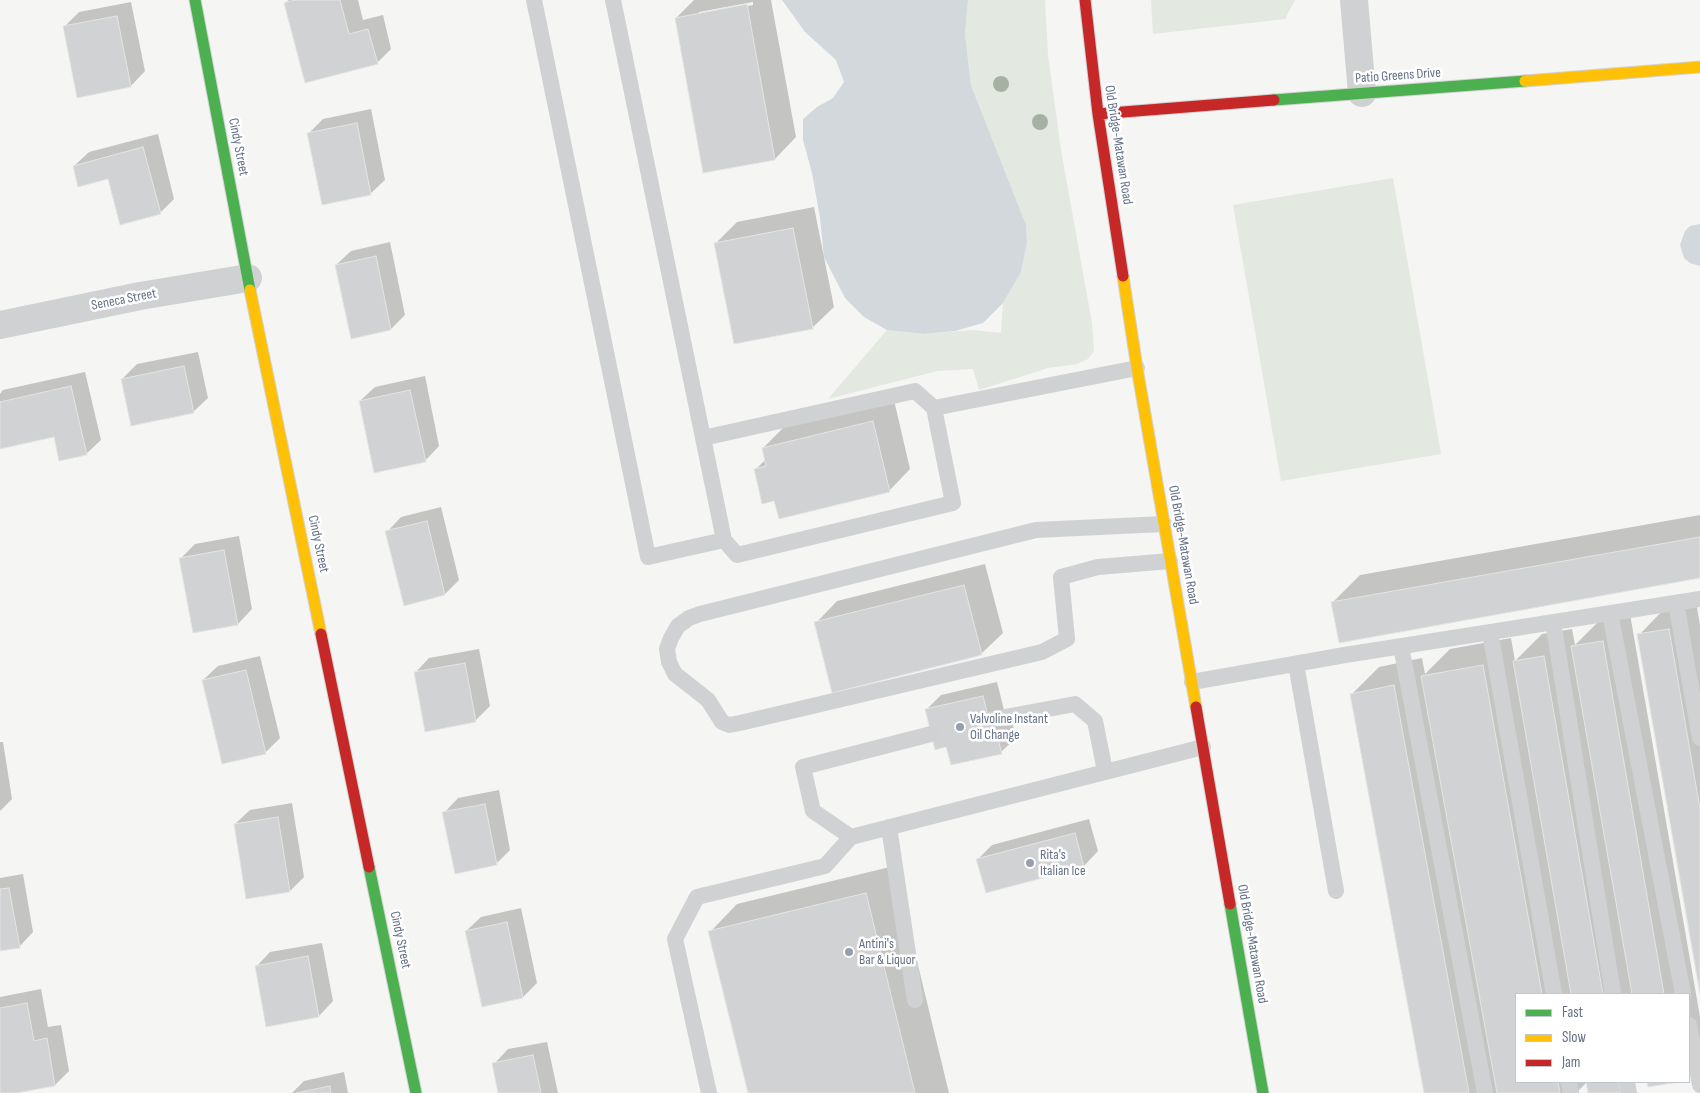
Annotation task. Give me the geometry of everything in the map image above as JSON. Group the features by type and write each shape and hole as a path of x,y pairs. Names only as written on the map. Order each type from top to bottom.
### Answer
{"street":[{"name":"Cindy Street","path":"195,0 248,278 416,1093"},
{"name":"Old Bridge-Matawan Road","path":"1085,0 1098,114 1137,368 1262,1093"},
{"path":"1354,0 1362,93"},
{"name":"Patio Greens Drive","path":"1098,114 1700,67"},
{"name":"Seneca Street","path":"0,325 140,296 248,278"}],"lane":[{"path":"534,0 648,557 724,540"},
{"path":"613,0 703,438 724,540 737,555 954,504 934,408 915,391 703,438"},
{"path":"934,408 1137,368"},
{"path":"1164,524 1036,530 700,614 689,618 678,626 671,638 668,650 669,662 675,674 708,700 722,722 729,725 740,723 1042,652 1068,639 1061,577 1098,568 1170,561"},
{"path":"1192,682 1401,646 1700,599"},
{"path":"1676,603 1700,738"},
{"path":"1610,613 1683,993"},
{"path":"1553,622 1613,993"},
{"path":"1490,632 1554,993"},
{"path":"1401,646 1485,1093"},
{"path":"1296,664 1336,891"},
{"path":"989,720 1075,704 1095,721 1105,771"},
{"path":"851,837 813,811 803,767 931,734"},
{"path":"709,1093 676,939 697,897 825,866 851,837 1203,747"},
{"path":"889,827 915,1000"},
{"path":"1690,1030 1700,1085"}],"shaded area":[{"path":"782,0 968,0 965,34 971,85 1026,225 1027,243 1021,272 1003,303 983,323 955,331 924,334 887,330 864,317 845,298 824,257 820,218 812,173 803,140 803,119 817,107 833,98 844,82 836,60 805,32"},
{"path":"968,0 1045,0 1048,55 1061,150 1092,323 1094,351 1088,359 1077,364 1048,368 979,390 973,369 937,371 828,399 887,330 924,334 973,330 1001,333 1003,303 1021,272 1027,243 1026,225 971,85 965,34"},
{"path":"1151,0 1295,0 1285,19 1153,34"},
{"path":"1393,178 1441,454 1281,481 1233,205"},
{"path":"1700,224 1700,266 1690,263 1684,258 1680,245 1685,231 1690,226"}],"building":[{"path":"295,0 340,0 349,34 368,29 378,64 305,83 284,3"},
{"path":"747,4 775,160 703,173 675,18"},
{"path":"117,16 131,87 77,98 63,26"},
{"path":"357,123 371,195 322,205 307,133"},
{"path":"143,147 161,214 120,225 108,179 78,187 73,166"},
{"path":"793,228 813,329 734,344 714,243"},
{"path":"376,256 391,330 351,339 335,265"},
{"path":"184,366 194,413 131,426 121,379"},
{"path":"71,386 87,455 59,461 54,437 0,449 0,402"},
{"path":"410,390 426,462 374,473 359,401"},
{"path":"873,421 890,492 779,519 774,501 762,504 754,469 766,466 762,448"},
{"path":"427,521 445,595 404,606 385,531"},
{"path":"1700,537 1700,578 1339,643 1331,602"},
{"path":"224,550 238,625 193,633 179,558"},
{"path":"964,585 982,655 832,693 814,622"},
{"path":"1669,629 1700,809 1700,994 1637,634"},
{"path":"1603,641 1664,993 1632,993 1571,646"},
{"path":"1544,656 1603,993 1571,993 1513,661"},
{"path":"465,663 476,722 425,732 414,672"},
{"path":"1483,665 1542,993 1515,993 1515,1083 1558,1083 1560,1093 1497,1093 1421,676"},
{"path":"246,670 266,754 222,764 202,680"},
{"path":"1394,685 1469,1093 1424,1093 1350,694"},
{"name":"Valvoline Instant Oil Change","path":"983,696 993,736 997,735 1002,754 951,765 946,747 935,750 925,709"},
{"path":"485,804 497,865 455,874 442,812"},
{"path":"278,817 290,892 246,899 234,824"},
{"name":"Rita's Italian Ice","path":"1075,833 1084,867 986,893 976,859"},
{"path":"9,888 20,948 0,951 0,889"},
{"path":"866,893 915,1093 748,1093 708,931"},
{"path":"507,922 523,998 482,1007 465,931"},
{"path":"308,956 319,1017 266,1027 255,966"},
{"path":"27,1003 34,1041 47,1038 55,1086 16,1093 0,1093 0,1008"},
{"path":"533,1055 541,1093 498,1093 492,1063"},
{"path":"1586,1083 1619,1083 1621,1093 1588,1093"},
{"path":"1647,1083 1673,1083 1648,1087"},
{"path":"330,1086 331,1093 296,1093"}],"traffic: fast":[{"path":"195,0 250,290"},
{"path":"1274,100 1525,81"},
{"path":"369,867 416,1093"},
{"path":"1230,904 1263,1093"}],"traffic: slow":[{"path":"1525,81 1700,67"},
{"path":"1123,276 1137,368 1196,707"},
{"path":"250,290 321,634"}],"traffic: jam":[{"path":"1085,0 1098,114 1123,276"},
{"path":"1098,114 1274,100"},
{"path":"321,634 369,867"},
{"path":"1196,707 1230,904"}],"place":[{"name":"Valvoline Instant Oil Change","path":"960,727"},
{"name":"Rita's Italian Ice","path":"1030,863"},
{"name":"Antini's Bar & Liquor","path":"849,952"}]}
